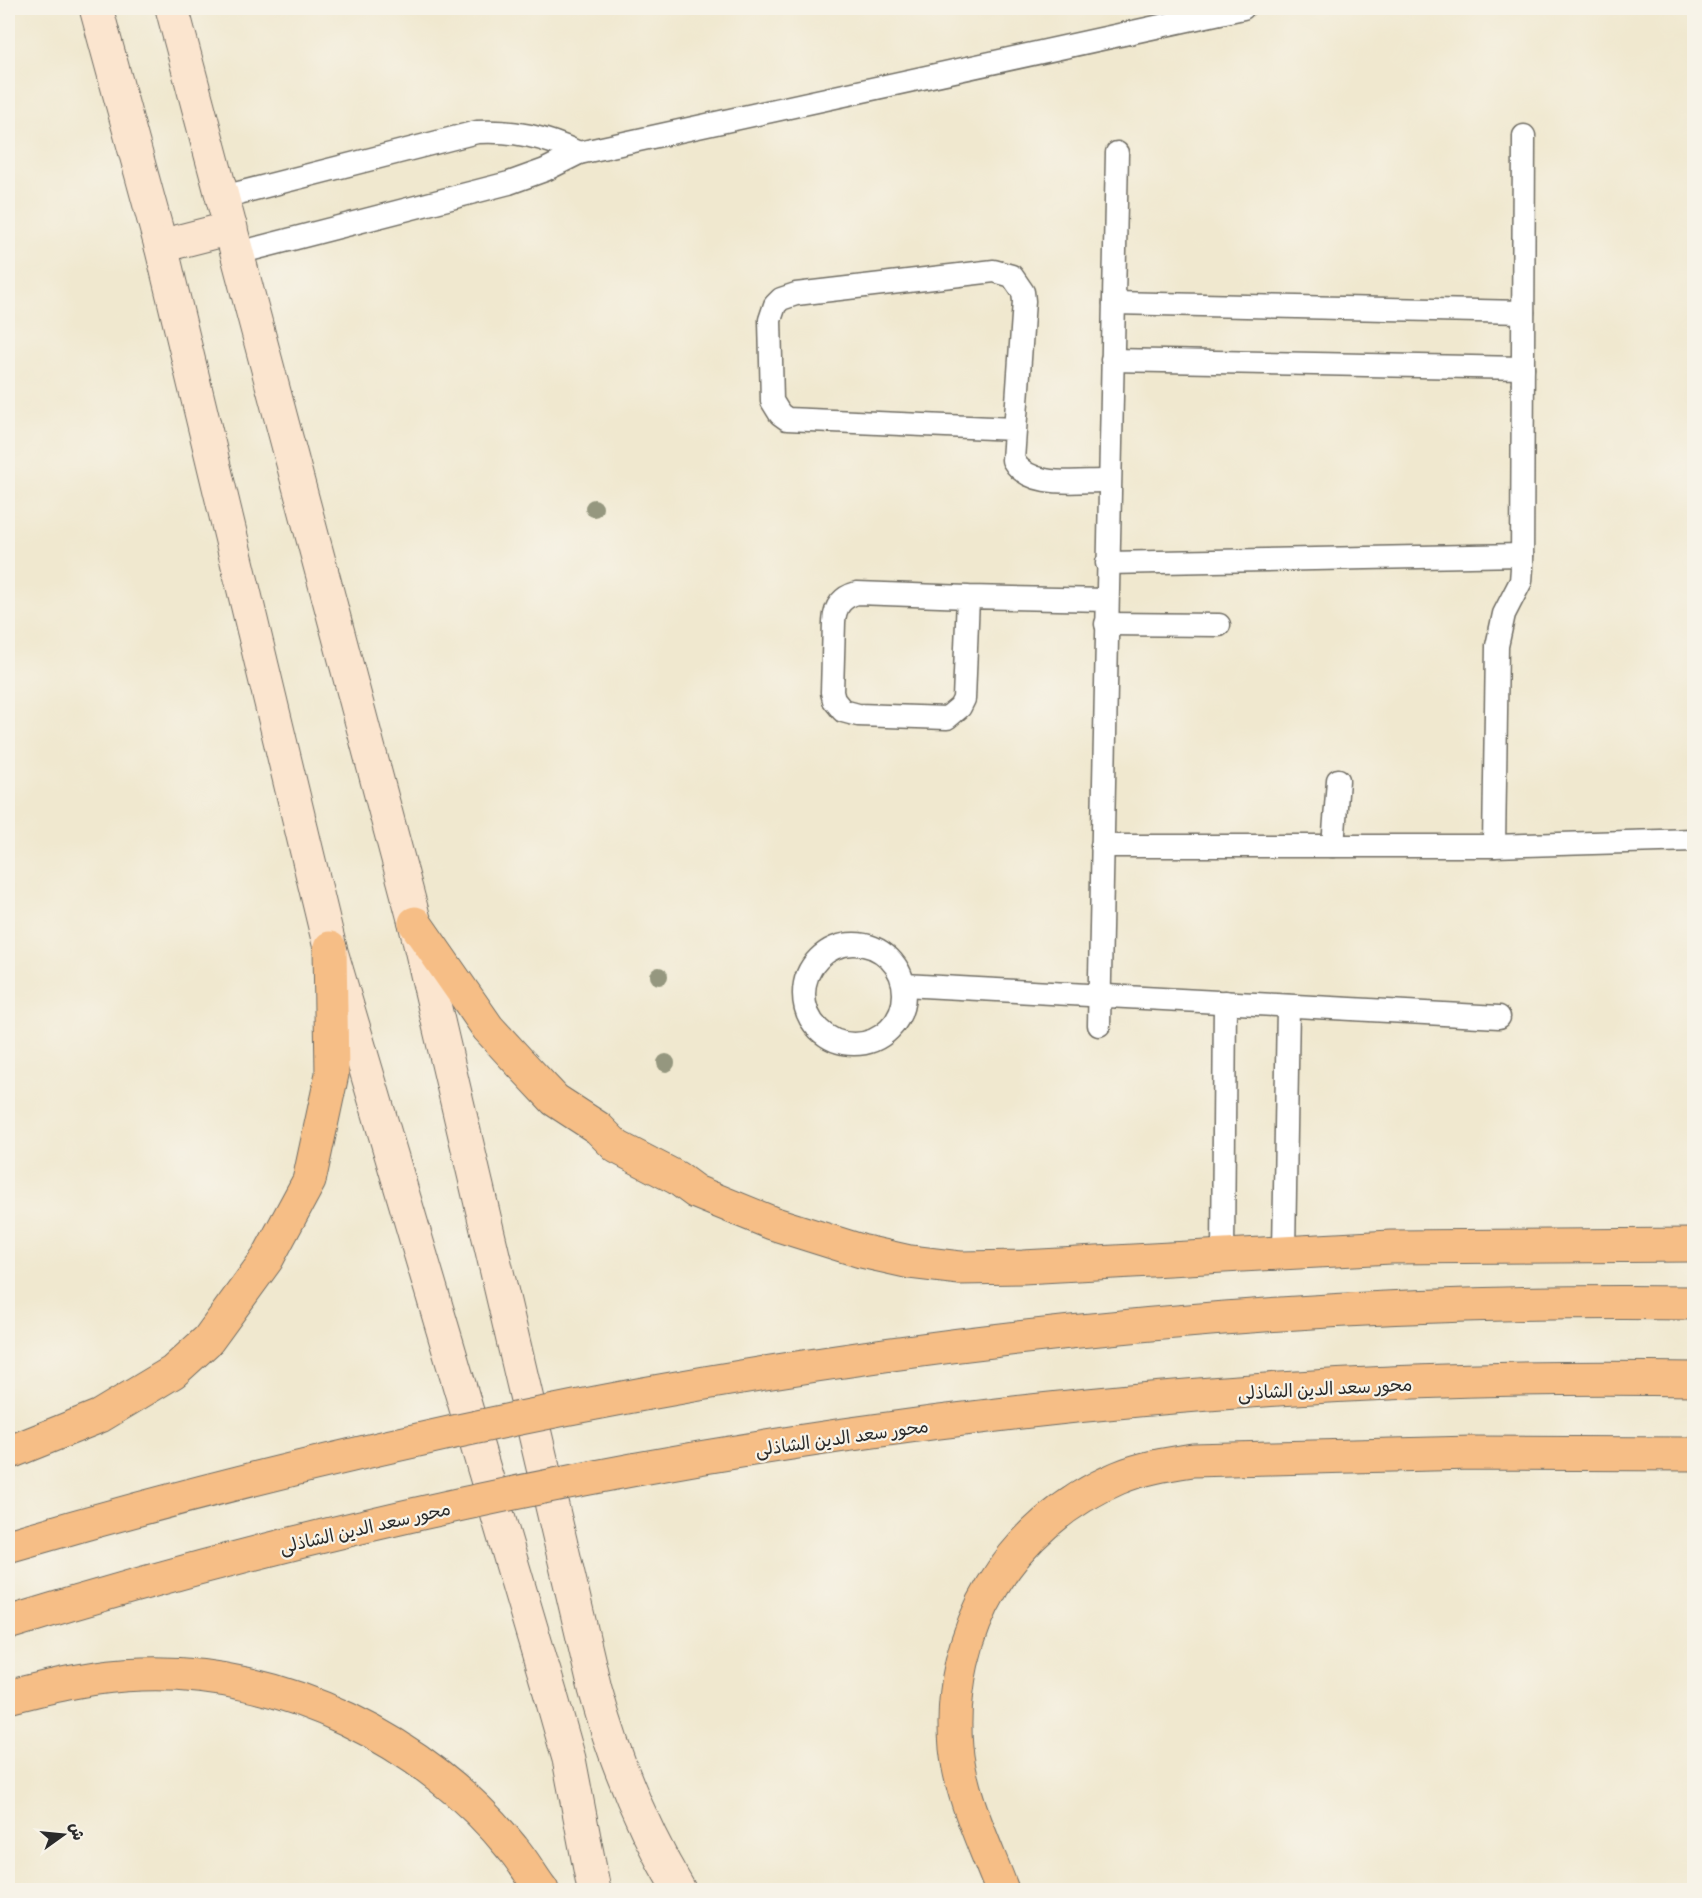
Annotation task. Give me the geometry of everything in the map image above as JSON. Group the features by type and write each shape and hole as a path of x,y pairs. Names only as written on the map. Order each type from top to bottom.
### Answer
{"highway":[{"path":"415,923 488,1028 555,1100 598,1128 617,1147 677,1178 696,1192 772,1223 861,1251 910,1262 960,1268 1284,1251 1503,1244 1695,1245"},
{"path":"8,1454 100,1416 173,1372 208,1340 267,1259 290,1221 309,1181 330,1085 330,948"},
{"path":"8,1546 194,1492 384,1445 574,1405 862,1357 1055,1334 1260,1316 1443,1306 1695,1303"},
{"name":"محور سعد الدين الشاذلى","path":"8,1623 218,1564 427,1513 627,1472 839,1437 1030,1413 1232,1394 1538,1379 1695,1379"},
{"path":"1002,1890 963,1786 956,1749 954,1710 959,1672 968,1635 983,1600 1003,1568 1027,1539 1055,1514 1086,1493 1120,1477 1156,1466 1193,1460 1514,1452 1695,1454"},
{"path":"8,1697 46,1687 142,1674 190,1676 239,1682 286,1695 331,1712 375,1734 426,1767 472,1806 513,1849 542,1890"}],"main road":[{"path":"96,8 161,246 330,948 569,1759 594,1890"},
{"path":"172,8 415,923 595,1689 611,1746 632,1802 679,1890"},
{"path":"161,246 235,241"}],"lane":[{"path":"235,241 509,183 545,170 579,153 1238,8"},
{"path":"223,197 477,132 509,132 540,137 579,153"},
{"path":"1494,846 1497,646 1504,614 1521,581 1524,136"},
{"path":"1099,1025 1108,481 1117,153"},
{"path":"1014,429 787,418 780,414 772,401 771,312 781,299 796,294 994,271 1012,276 1023,292 1024,301 1013,460 1030,477 1108,481"},
{"path":"1114,303 1523,312"},
{"path":"1112,360 1523,368"},
{"path":"1107,563 1522,555"},
{"path":"968,597 964,699 954,713 938,719 858,715 843,711 838,706 832,692 834,614 842,600 857,593 1107,600"},
{"path":"1106,624 1219,625"},
{"path":"1333,846 1338,780"},
{"path":"1102,846 1494,846 1695,840"},
{"path":"858,943 875,947 893,963 904,985 904,1002 899,1018 888,1031 874,1040 858,1044 842,1043 826,1036 814,1025 806,1010 804,993 806,977 814,962 826,951 841,944 858,943"},
{"path":"904,985 1499,1017"},
{"path":"1223,1255 1225,1002"},
{"path":"1284,1251 1288,1006"}]}
